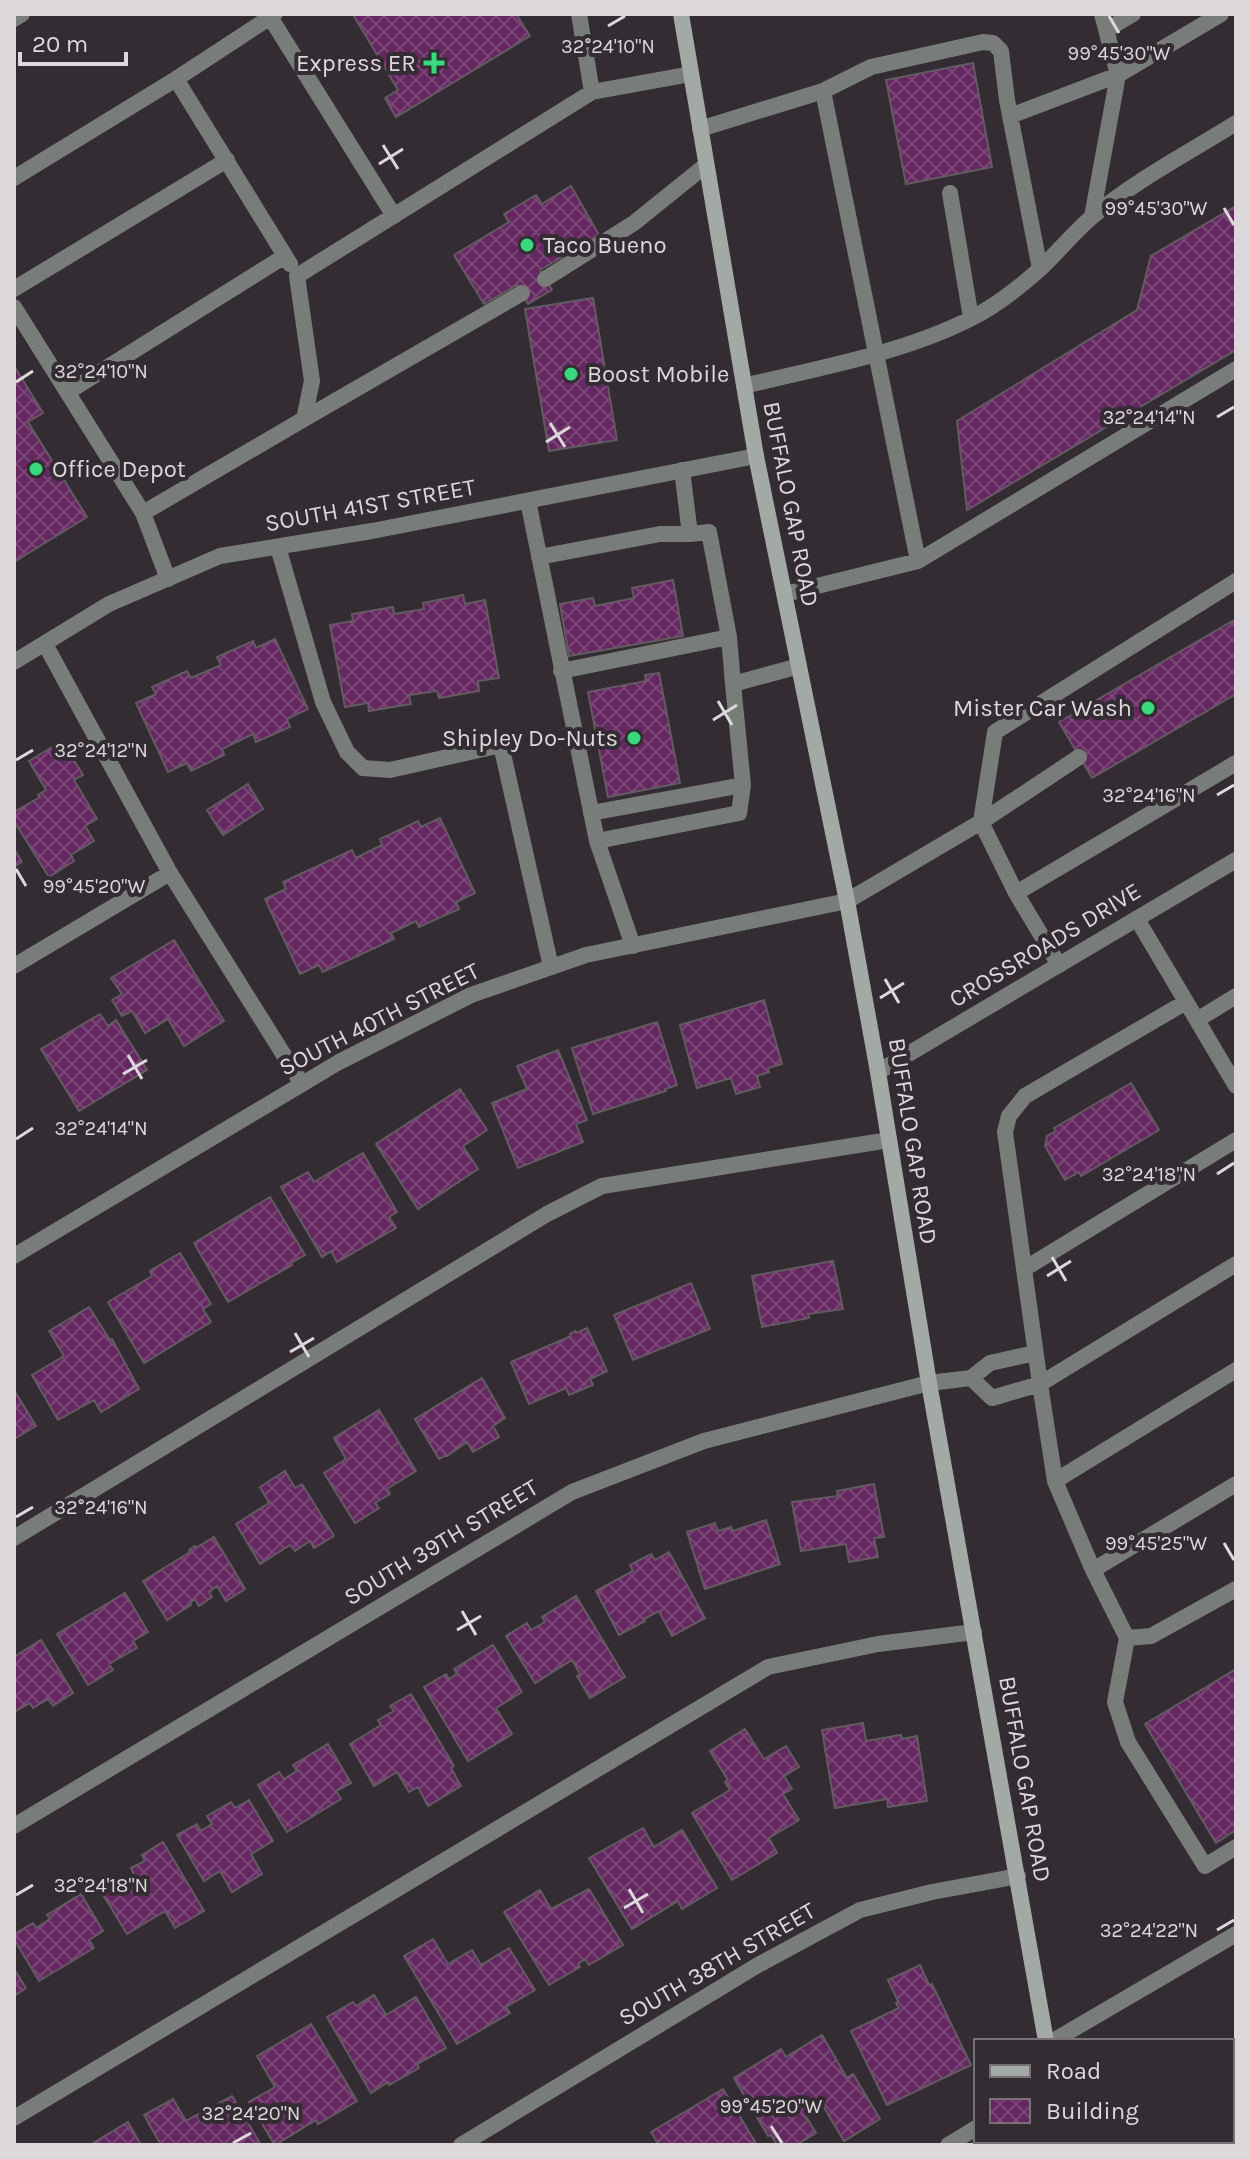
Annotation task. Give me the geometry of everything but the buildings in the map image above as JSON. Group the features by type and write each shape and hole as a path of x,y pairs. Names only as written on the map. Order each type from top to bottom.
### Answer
{"main road":[{"name":"BUFFALO GAP ROAD","path":"681,14 756,456 847,901 878,1072 929,1383 1046,2039"}],"street":[{"path":"14,19 22,14"},
{"path":"579,14 592,92"},
{"path":"1092,217 1118,75 1105,22 1133,14"},
{"path":"1010,116 1118,75 1221,14"},
{"path":"14,178 272,16 394,216"},
{"path":"700,129 823,91 871,67 983,42 993,43 1001,51 1010,116 1040,269"},
{"path":"297,276 592,92 691,74"},
{"path":"176,79 297,276 312,381 304,419"},
{"path":"823,91 918,561"},
{"path":"744,386 877,353 971,318 1004,298 1040,269 1092,217 1133,186 1236,123"},
{"path":"14,289 227,160"},
{"path":"545,279 634,223 706,165"},
{"path":"950,193 971,318"},
{"path":"68,392 285,256"},
{"path":"143,513 522,293"},
{"path":"14,307 143,513 168,579"},
{"path":"785,594 918,561 1236,369"},
{"name":"SOUTH 41ST STREET","path":"14,662 109,604 220,556 372,531 756,456"},
{"path":"682,470 690,534"},
{"path":"528,501 597,841 633,946"},
{"path":"539,557 660,534 709,532 729,637 743,785 739,813 597,841"},
{"path":"278,547 323,702 347,752 363,768 390,770 501,745 551,967"},
{"path":"1059,965 1016,893 981,822 995,732 1236,581"},
{"path":"561,671 729,637"},
{"path":"45,644 170,873 302,1084"},
{"path":"733,684 799,666"},
{"name":"SOUTH 40TH STREET","path":"14,1256 339,1062 471,995 586,955 847,901 981,822 1079,757"},
{"path":"1016,893 1236,763"},
{"path":"591,813 743,785"},
{"name":"CROSSROADS DRIVE","path":"878,1072 1236,860"},
{"path":"14,966 170,873"},
{"path":"1137,919 1236,1086"},
{"path":"1197,1020 1236,996"},
{"path":"1186,1002 1025,1096 1009,1116 1005,1132 1055,1481 1093,1570 1127,1638 1115,1702 1128,1742 1205,1866 1236,1847"},
{"path":"14,1538 534,1222 602,1186 889,1140"},
{"path":"1024,1269 1236,1140"},
{"path":"1035,1353 990,1363 971,1378 992,1398 1040,1384 1236,1264"},
{"path":"1055,1481 1236,1370"},
{"name":"SOUTH 39TH STREET","path":"14,1826 572,1492 704,1441 929,1383 971,1378"},
{"path":"1093,1570 1236,1484"},
{"path":"1127,1638 1151,1636 1236,1589"},
{"path":"14,2118 768,1667 878,1644 974,1632"},
{"name":"SOUTH 38TH STREET","path":"461,2145 758,1965 860,1910 932,1892 1018,1876"},
{"path":"1056,2039 1236,1934"},
{"path":"948,2145 974,2129"}],"place":[{"name":"Express ER","path":"434,63"},
{"name":"Taco Bueno","path":"527,245"},
{"name":"Boost Mobile","path":"571,374"},
{"name":"Office Depot","path":"36,469"},
{"name":"Mister Car Wash","path":"1148,708"},
{"name":"Shipley Do-Nuts","path":"634,738"}]}
